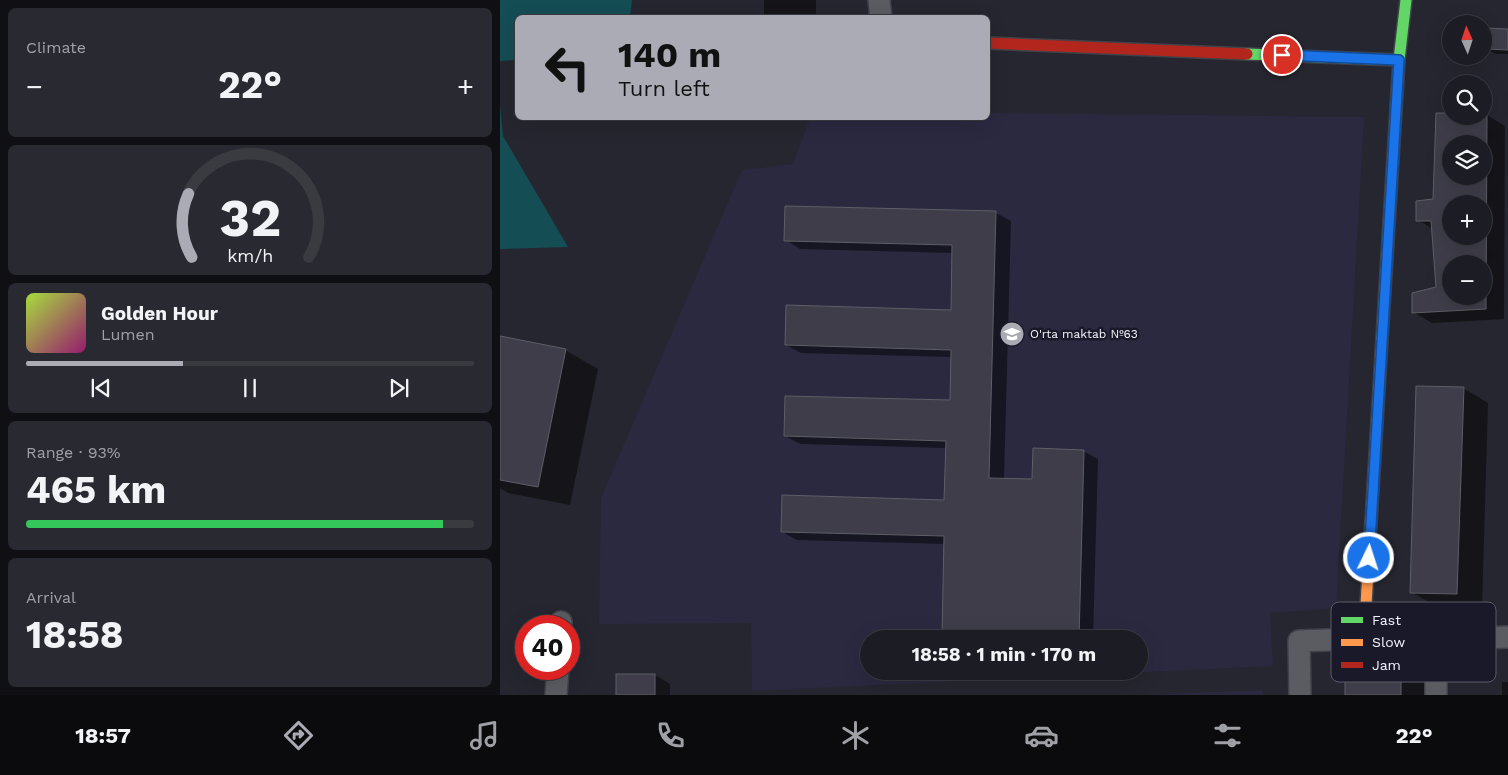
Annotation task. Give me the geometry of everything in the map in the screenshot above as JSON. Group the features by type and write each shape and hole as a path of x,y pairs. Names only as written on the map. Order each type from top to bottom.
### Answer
{"street":[{"path":"879,0 881,15"},
{"path":"1366,602 1399,60 1406,0"},
{"path":"990,43 1399,60"},
{"path":"1300,695 1299,641 1331,640"},
{"path":"556,695 557,680"},
{"path":"1436,682 1436,695"}],"shaded area":[{"name":"O'rta maktab №63","path":"990,113 1364,117 1336,602 1331,602 1331,608 1270,613 1273,666 1148,672 1148,630 860,630 860,680 981,680 752,691 751,623 599,624 601,498 742,170 793,164 809,120 990,120"},
{"path":"1263,690 1263,695 1144,695"}],"water":[{"path":"500,0 632,0 630,15 515,15 515,60 500,61"},
{"path":"500,104 503,136 568,247 500,249"}],"building":[{"path":"1492,28 1508,29 1508,50 1492,49"},
{"path":"1436,113 1442,113 1442,125 1487,125 1487,135 1442,135 1442,185 1487,185 1487,195 1442,195 1442,245 1486,245 1486,255 1442,255 1442,305 1486,305 1486,309 1412,313 1412,293 1436,287 1431,221 1416,221 1416,201 1433,199"},
{"path":"785,206 996,211 989,478 1032,479 1033,448 1084,450 1079,630 942,630 944,536 781,532 782,495 944,500 946,441 784,436 785,396 950,400 951,350 785,345 786,305 951,310 952,245 784,241"},
{"path":"500,336 566,349 538,487 500,480"},
{"path":"1416,386 1464,387 1457,594 1410,593"},
{"path":"616,674 655,674 655,695 616,695"},
{"path":"1345,682 1401,682 1401,695 1345,695"}],"traffic: fast":[{"path":"1382,339 1399,60 1406,0"},
{"path":"1247,54 1399,60"}],"traffic: slow":[{"path":"1366,602 1382,339"}],"traffic: jam":[{"path":"990,43 1247,54"}],"place":[{"name":"O'rta maktab №63","path":"1012,334"}],"route":[{"path":"1282,55 1399,60 1369,558"}]}
